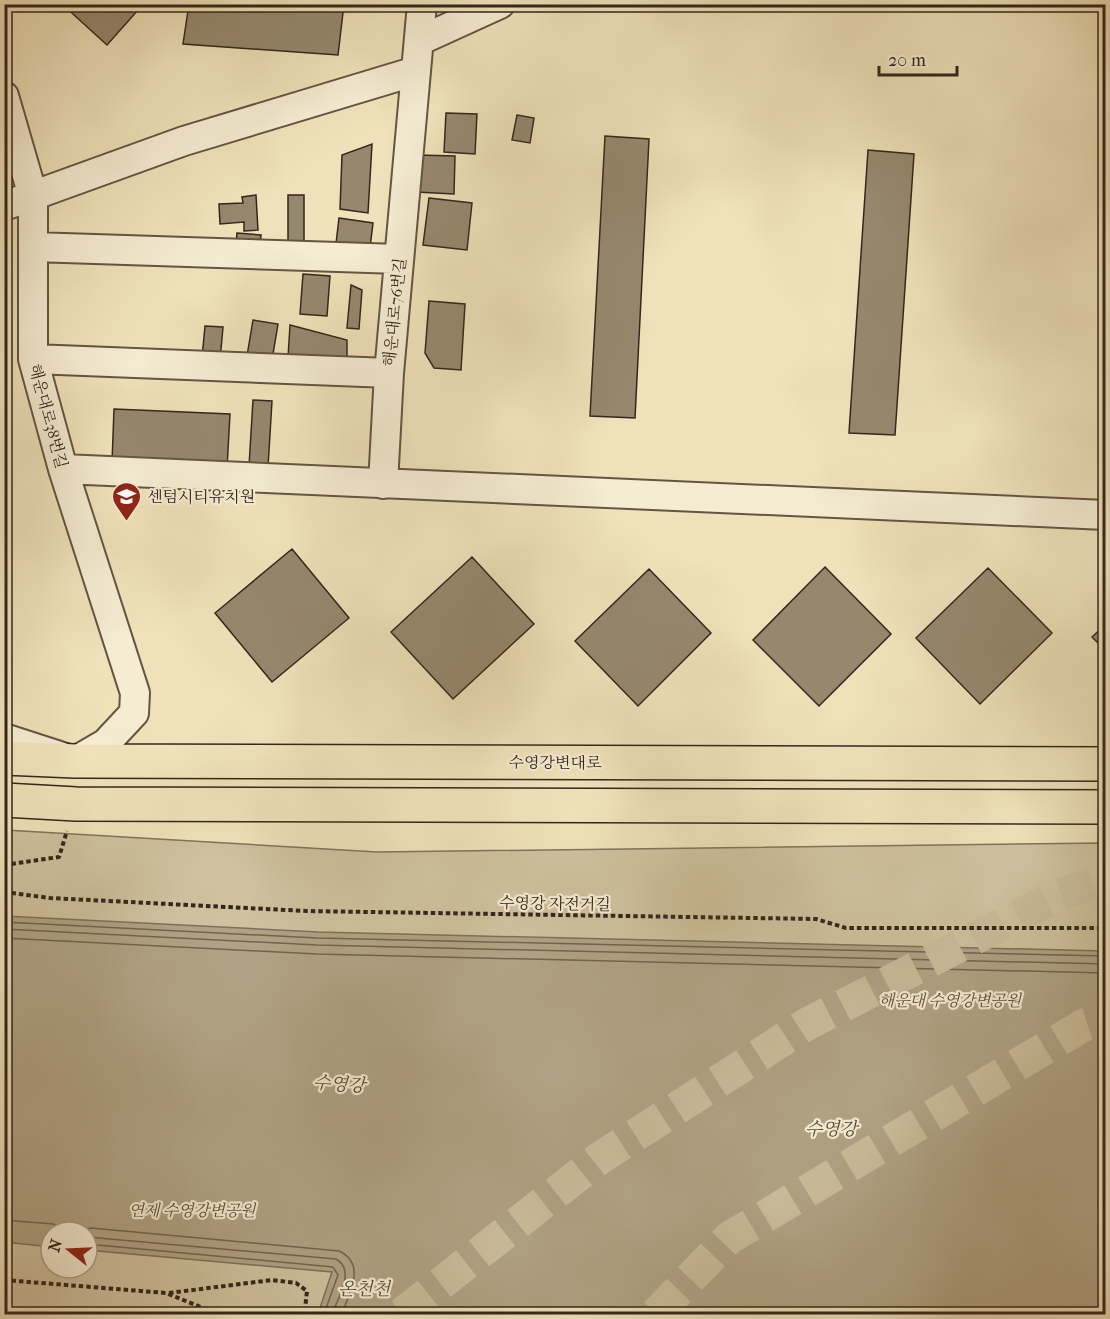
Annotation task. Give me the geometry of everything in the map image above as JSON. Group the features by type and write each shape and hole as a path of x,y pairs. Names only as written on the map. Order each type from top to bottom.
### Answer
{"main road":[{"name":"수영강변대로","path":"4,758 75,761 1106,764"},
{"path":"4,800 76,804 1106,807"}],"street":[{"name":"해운대로76번길","path":"33,359 389,373 416,71 421,40 422,4"},
{"path":"421,40 500,4"},
{"path":"4,206 184,141 416,71"},
{"name":"해운대로38번길","path":"4,96 33,196 33,359 63,469 135,693 134,713 106,743 75,761"},
{"path":"33,247 399,259"},
{"path":"383,484 389,373"},
{"path":"63,469 1106,515"},
{"path":"4,738 75,761"},
{"path":"4,813 76,804"}],"path":[{"path":"4,865 59,856 76,804"},
{"name":"수영강 자전거길","path":"4,892 50,898 306,911 816,919 846,928 1106,928"},
{"path":"4,1280 166,1293 272,1280 296,1283 307,1291 305,1309 301,1314"},
{"path":"166,1293 218,1314"}],"green space":[{"name":"수영강","path":"5,830 377,852 1105,843 1105,1314 5,1314"}],"water":[{"name":"수영강","path":"4,916 318,932 1105,951 1105,1314 318,1314 332,1272 99,1251 99,1220 39,1220 39,1246 5,1242"}],"building":[{"path":"62,4 132,4 138,10 107,45"},
{"path":"189,4 344,4 338,55 183,44"},
{"path":"446,113 477,114 475,154 444,152"},
{"path":"517,115 534,118 530,143 512,140"},
{"path":"605,136 649,139 635,418 590,416"},
{"path":"372,144 368,213 340,209 342,155"},
{"path":"868,150 914,154 895,435 849,433"},
{"path":"418,155 455,156 454,194 416,192"},
{"path":"256,195 258,230 244,231 244,222 220,224 219,204 243,203 242,197"},
{"path":"288,195 304,195 304,249 288,249"},
{"path":"429,198 472,203 467,250 423,245"},
{"path":"339,218 373,223 369,256 335,252"},
{"path":"237,233 261,235 260,246 236,244"},
{"path":"303,274 330,276 327,316 300,314"},
{"path":"351,285 362,290 359,329 347,328"},
{"path":"429,301 465,304 461,370 434,368 425,353"},
{"path":"253,320 278,324 271,366 246,362"},
{"path":"290,325 347,340 347,361 288,358"},
{"path":"205,326 223,327 220,360 202,358"},
{"path":"253,400 272,401 268,467 249,466"},
{"path":"114,409 230,414 227,468 112,463"},
{"path":"292,549 349,618 272,682 215,613"},
{"path":"472,557 534,624 453,699 391,632"},
{"path":"825,567 891,634 819,706 753,640"},
{"path":"988,568 1052,633 980,704 916,638"},
{"path":"649,569 711,633 638,706 575,641"},
{"path":"1106,624 1106,651 1092,637"}],"tunnel":[{"path":"402,1314 600,1158 807,1024 1055,897 1106,878"},
{"path":"656,1314 729,1238 1084,1025 1106,1018"}],"place":[{"name":"센텀시티유치원","path":"126,522"}],"park label":[{"name":"해운대 수영강변공원","path":"950,1000"},
{"name":"연제 수영강변공원","path":"192,1210"}],"water label":[{"name":"온천천","path":"364,1289"}]}
